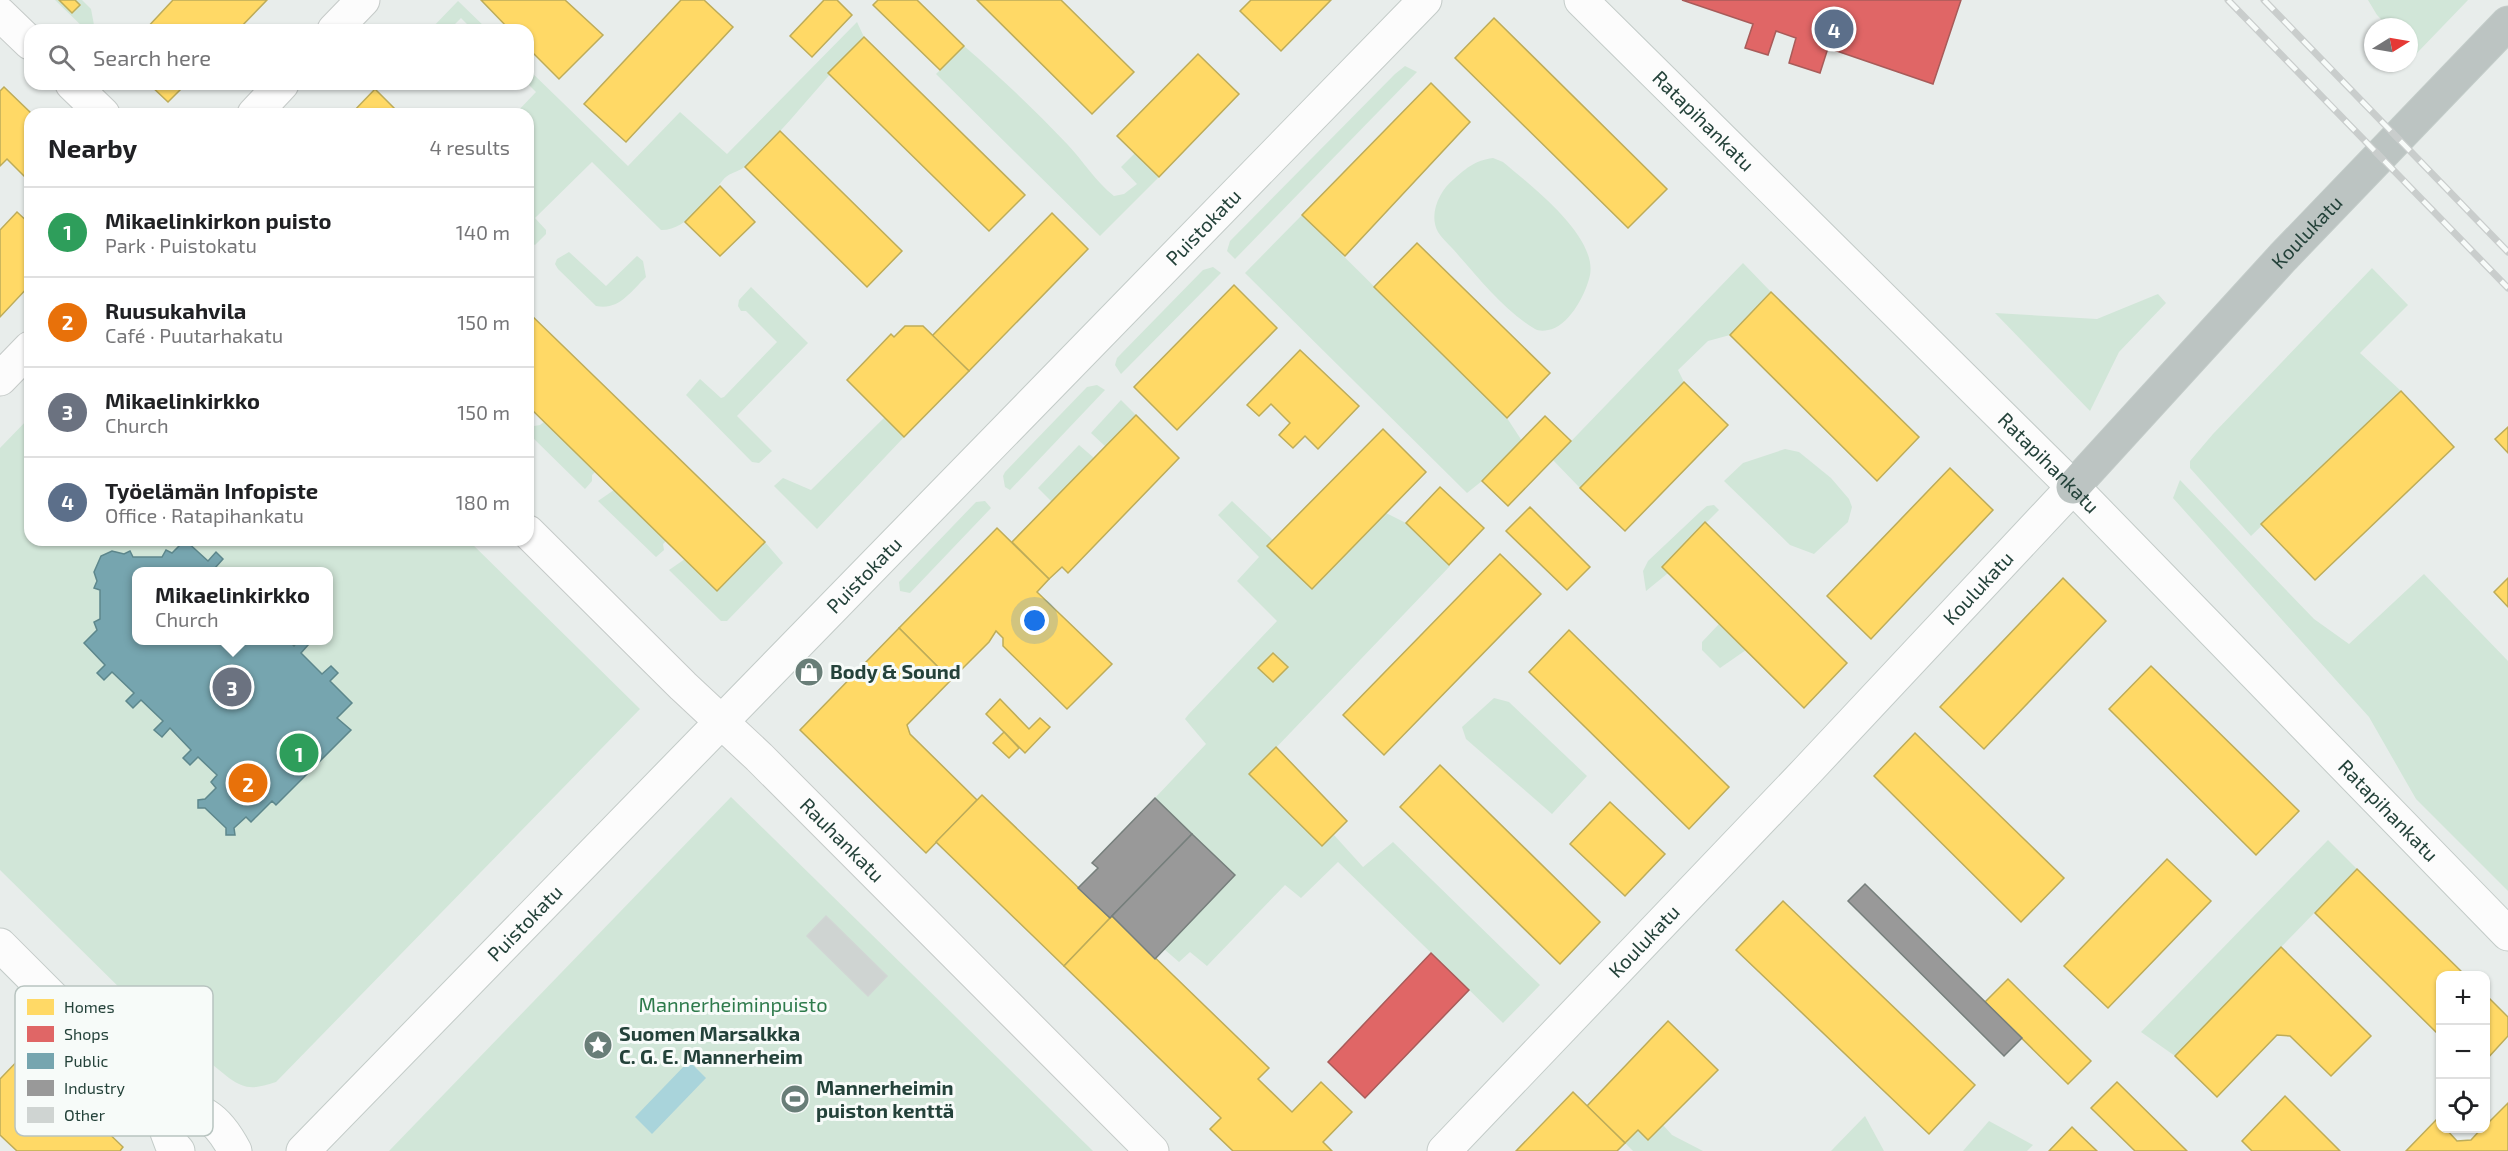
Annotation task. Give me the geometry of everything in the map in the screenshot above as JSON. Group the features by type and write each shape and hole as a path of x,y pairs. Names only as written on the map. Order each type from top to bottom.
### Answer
{"highway":[{"name":"Koulukatu","path":"2073,487 2283,257 2508,23"}],"main road":[{"path":"340,24 363,0"},
{"name":"Puistokatu","path":"303,1151 1425,0"},
{"name":"Ratapihankatu","path":"1581,0 2073,487 2508,934"},
{"path":"0,14 24,37"},
{"path":"78,90 97,108"},
{"path":"260,108 276,90"},
{"path":"0,379 24,354"},
{"name":"Koulukatu","path":"1444,1151 1806,772 2073,487"},
{"name":"Rauhankatu","path":"534,538 759,757 1152,1151"},
{"path":"0,945 41,986"},
{"path":"213,1121 225,1131 235,1151"},
{"path":"168,1136 178,1151"}],"green space":[{"path":"55,0 82,0 91,9 94,24 80,24"},
{"path":"2368,0 2468,0 2418,52 2418,18 2380,18"},
{"path":"458,1 482,24 467,24 461,18 455,24 436,24"},
{"path":"857,22 864,37 752,161 725,178 704,204 680,225 661,230 592,162 535,218 546,230 546,234 534,244 534,108 521,108 536,92 534,75 628,166 680,112 727,154"},
{"path":"964,46 1043,119 1114,196 1124,194 1137,184 1121,167 1135,153 1159,177 1100,236 936,74"},
{"path":"1405,66 1417,72 1235,259 1227,251 1230,241"},
{"path":"1493,158 1503,162 1546,199 1575,230 1585,247 1590,263 1587,286 1574,310 1555,328 1545,331 1536,330 1514,314 1494,296 1438,232 1435,225 1435,210 1444,189 1472,165"},
{"path":"1302,215 1507,418 1522,441 1467,493 1245,273"},
{"path":"569,252 606,286 637,256 643,261 646,277 618,303 604,307 596,306 555,264 557,259"},
{"path":"1743,263 1771,292 1730,335 1708,341 1678,370 1684,382 1580,488 1553,460"},
{"path":"1213,267 1221,273 1121,374 1115,365 1117,358 1203,270"},
{"path":"2372,268 2408,305 2360,353 2401,391 2251,536 2190,468 2190,461"},
{"path":"751,287 808,343 737,416 772,451 759,463 752,462 686,395 700,379 721,398 724,397 777,342 738,306 739,300"},
{"path":"2158,294 2166,303 2119,352 2090,411 1995,313 2097,319"},
{"path":"1097,385 1105,390 1010,490 1005,487 1003,476 1005,472 1087,387"},
{"path":"1121,400 1136,415 1106,447 1091,433"},
{"path":"885,417 904,437 817,529 774,486 783,478 811,490"},
{"path":"544,422 595,472 592,475 592,481 585,489 534,439 534,426"},
{"path":"24,423 24,546 474,546 640,709 276,1082 263,1086 241,1085 213,1065 213,986 118,986 0,870 0,448"},
{"path":"1079,445 1094,458 1052,502 1038,488"},
{"path":"1785,449 1799,452 1831,478 1849,499 1852,507 1848,522 1814,554 1790,545 1724,481 1743,463"},
{"path":"2180,480 2314,619 2349,644 2424,574 2508,661 2508,891 2416,799 2369,717 2173,498"},
{"path":"614,490 666,541 663,544 664,550 656,557 598,501"},
{"path":"985,501 991,508 910,593 900,591 899,582 976,502"},
{"path":"1232,501 1273,540 1268,546 1386,513 1406,523 1450,566 1250,775 1322,846 1334,835 1363,867 1393,842 1540,985 1503,1023 1338,862 1301,898 1285,885 1207,966 1190,952 1179,962 1164,949 1235,875 1155,798 1206,744 1185,719 1277,621 1237,581 1259,557 1218,515"},
{"path":"1714,505 1719,510 1662,567 1668,573 1646,591 1643,571 1648,561 1701,511 1707,506"},
{"path":"765,542 783,563 727,621 721,621 669,570 685,559"},
{"path":"1719,624 1746,650 1720,668 1702,650 1702,642"},
{"path":"1494,698 1509,702 1587,776 1552,814 1466,739 1462,727"},
{"name":"Mannerheiminpuisto","path":"731,797 1093,1151 389,1151"},
{"path":"2328,840 2357,869 2175,1056 2141,1032"},
{"path":"1865,1116 1884,1151 1831,1151"},
{"path":"1989,1121 2033,1145 2027,1151 1963,1151"},
{"path":"1663,1125 1672,1135 1703,1151 1633,1151 1625,1143 1638,1130 1649,1140"}],"water":[{"path":"689,1061 706,1078 652,1134 635,1117"}],"building: Homes":[{"path":"59,0 75,0 80,5 72,13"},
{"path":"173,0 267,0 244,24 151,24"},
{"path":"481,0 565,0 603,35 559,79 534,54 534,24 504,24"},
{"path":"681,0 704,0 733,27 626,142 584,104"},
{"path":"824,0 837,0 852,15 812,57 790,36"},
{"path":"878,0 917,0 964,46 940,70 873,5"},
{"path":"977,0 1061,0 1134,72 1092,114"},
{"path":"1251,0 1331,0 1281,51 1240,11"},
{"path":"1494,18 1667,189 1628,228 1455,58"},
{"path":"864,37 1025,195 989,231 828,73"},
{"path":"1198,54 1239,94 1159,177 1117,136"},
{"path":"1431,83 1470,122 1345,256 1302,215"},
{"path":"4,87 26,108 24,176 7,159 0,166 0,91"},
{"path":"155,90 180,90 168,102"},
{"path":"376,90 394,108 357,108"},
{"path":"780,131 902,251 867,287 745,167"},
{"path":"720,186 755,222 720,256 685,222"},
{"path":"17,212 24,218 24,291 0,317 0,230"},
{"path":"1052,213 1088,249 969,371 932,336"},
{"path":"1417,243 1550,373 1507,418 1374,287"},
{"path":"1234,285 1277,328 1177,430 1134,387"},
{"path":"1771,292 1919,437 1877,481 1730,335"},
{"path":"534,318 765,542 717,591 534,412"},
{"path":"905,326 923,326 969,371 904,437 847,380 891,334 894,337"},
{"path":"1300,350 1359,406 1318,449 1305,436 1293,448 1279,435 1290,423 1271,404 1259,416 1247,405"},
{"path":"1684,382 1728,425 1625,531 1580,488"},
{"path":"2401,391 2454,447 2315,580 2261,524"},
{"path":"1136,415 1179,458 1068,573 1062,567 1049,579 1012,542"},
{"path":"1545,416 1571,441 1508,506 1482,481"},
{"path":"2508,427 2508,453 2495,439"},
{"path":"1383,429 1426,472 1312,589 1267,546"},
{"path":"1950,468 1993,510 1871,639 1827,596"},
{"path":"1440,487 1484,528 1449,565 1406,523"},
{"path":"1530,507 1590,567 1567,590 1506,531"},
{"path":"1705,522 1847,663 1804,708 1662,567"},
{"path":"997,528 1049,579 1037,592 1112,664 1067,709 1003,646 1003,638 996,631 989,642 951,680 899,628"},
{"path":"1500,554 1541,594 1384,755 1343,715"},
{"path":"2063,578 2106,621 1984,749 1940,707"},
{"path":"2508,578 2508,607 2494,592"},
{"path":"899,628 951,680 907,725 910,734 977,800 926,853 800,730"},
{"path":"1569,630 1729,787 1689,829 1529,672"},
{"path":"1273,653 1288,667 1273,682 1258,668"},
{"path":"2151,666 2299,811 2256,855 2109,709"},
{"path":"1000,699 1029,729 1040,718 1050,727 1025,753 986,714"},
{"path":"1004,732 1019,748 1009,758 993,743"},
{"path":"1915,733 2064,878 2021,922 1874,776"},
{"path":"1276,747 1347,821 1322,846 1249,774"},
{"path":"1440,765 1600,922 1560,964 1400,807"},
{"path":"982,795 1110,918 1064,966 936,842"},
{"path":"1610,802 1665,854 1625,896 1570,844"},
{"path":"2167,859 2211,901 2108,1008 2064,966"},
{"path":"2357,869 2461,971 2436,971 2436,1032 2315,913"},
{"path":"1783,901 1975,1085 1929,1134 1736,950"},
{"path":"1112,916 1269,1068 1258,1079 1292,1112 1321,1082 1352,1112 1323,1142 1332,1151 1233,1151 1210,1129 1221,1118 1064,966"},
{"path":"2281,947 2371,1036 2331,1076 2290,1036 2277,1035 2217,1097 2175,1056"},
{"path":"2008,979 2091,1061 2068,1084 1985,1002"},
{"path":"2490,999 2508,1017 2508,1036 2490,1056"},
{"path":"1668,1021 1718,1070 1648,1140 1638,1130 1625,1143 1587,1106"},
{"path":"15,1063 15,1136 112,1136 123,1147 120,1151 17,1151 0,1135 0,1079"},
{"path":"2117,1082 2187,1151 2135,1151 2091,1108"},
{"path":"1573,1092 1625,1143 1617,1151 1516,1151"},
{"path":"2285,1096 2340,1151 2252,1151 2242,1141"},
{"path":"2508,1103 2508,1151 2406,1151 2436,1120 2436,1133 2450,1133 2457,1141 2471,1140 2477,1133 2490,1133 2490,1121"},
{"path":"2072,1127 2077,1132 2097,1151 2049,1151"}],"building: Shops":[{"path":"1682,0 1961,0 1933,84 1828,48 1820,73 1789,63 1796,38 1776,31 1768,55 1745,48 1753,24"},
{"path":"1431,953 1469,990 1365,1098 1328,1062"}],"building: Public":[{"path":"179,546 192,546 208,561 216,552 223,559 216,567 132,567 132,645 308,645 301,653 322,674 331,666 338,673 330,681 352,703 337,718 351,730 276,805 272,801 251,822 246,817 234,828 235,835 226,835 226,828 205,808 198,808 198,800 205,799 216,788 211,782 217,775 198,757 190,765 183,758 191,750 170,728 162,737 154,730 163,721 141,700 133,708 126,701 134,693 112,672 104,680 97,673 105,665 84,643 97,630 94,622 100,619 100,590 94,588 97,581 94,572 101,556 112,551 124,554 130,551 133,557 162,557 166,550 172,553"}],"building: Industry":[{"path":"1155,798 1192,834 1110,918 1078,888 1098,868 1092,863"},
{"path":"1192,834 1235,875 1155,959 1112,916"},
{"path":"1865,884 2022,1038 2004,1056 1848,901"}],"building: Other":[{"path":"826,916 887,976 868,996 807,936"}],"railway":[{"path":"2228,0 2508,288"},
{"path":"2264,0 2508,252"}],"place":[{"name":"Työelämän Infopiste","path":"1834,29"},
{"name":"Body & Sound","path":"809,672"},
{"name":"Mikaelinkirkko","path":"232,687"},
{"name":"Mikaelinkirkon puisto","path":"299,753"},
{"name":"Ruusukahvila","path":"248,783"},
{"name":"Suomen Marsalkka C. G. E. Mannerheim","path":"598,1045"},
{"name":"Mannerheimin puiston kenttä","path":"795,1099"}]}
